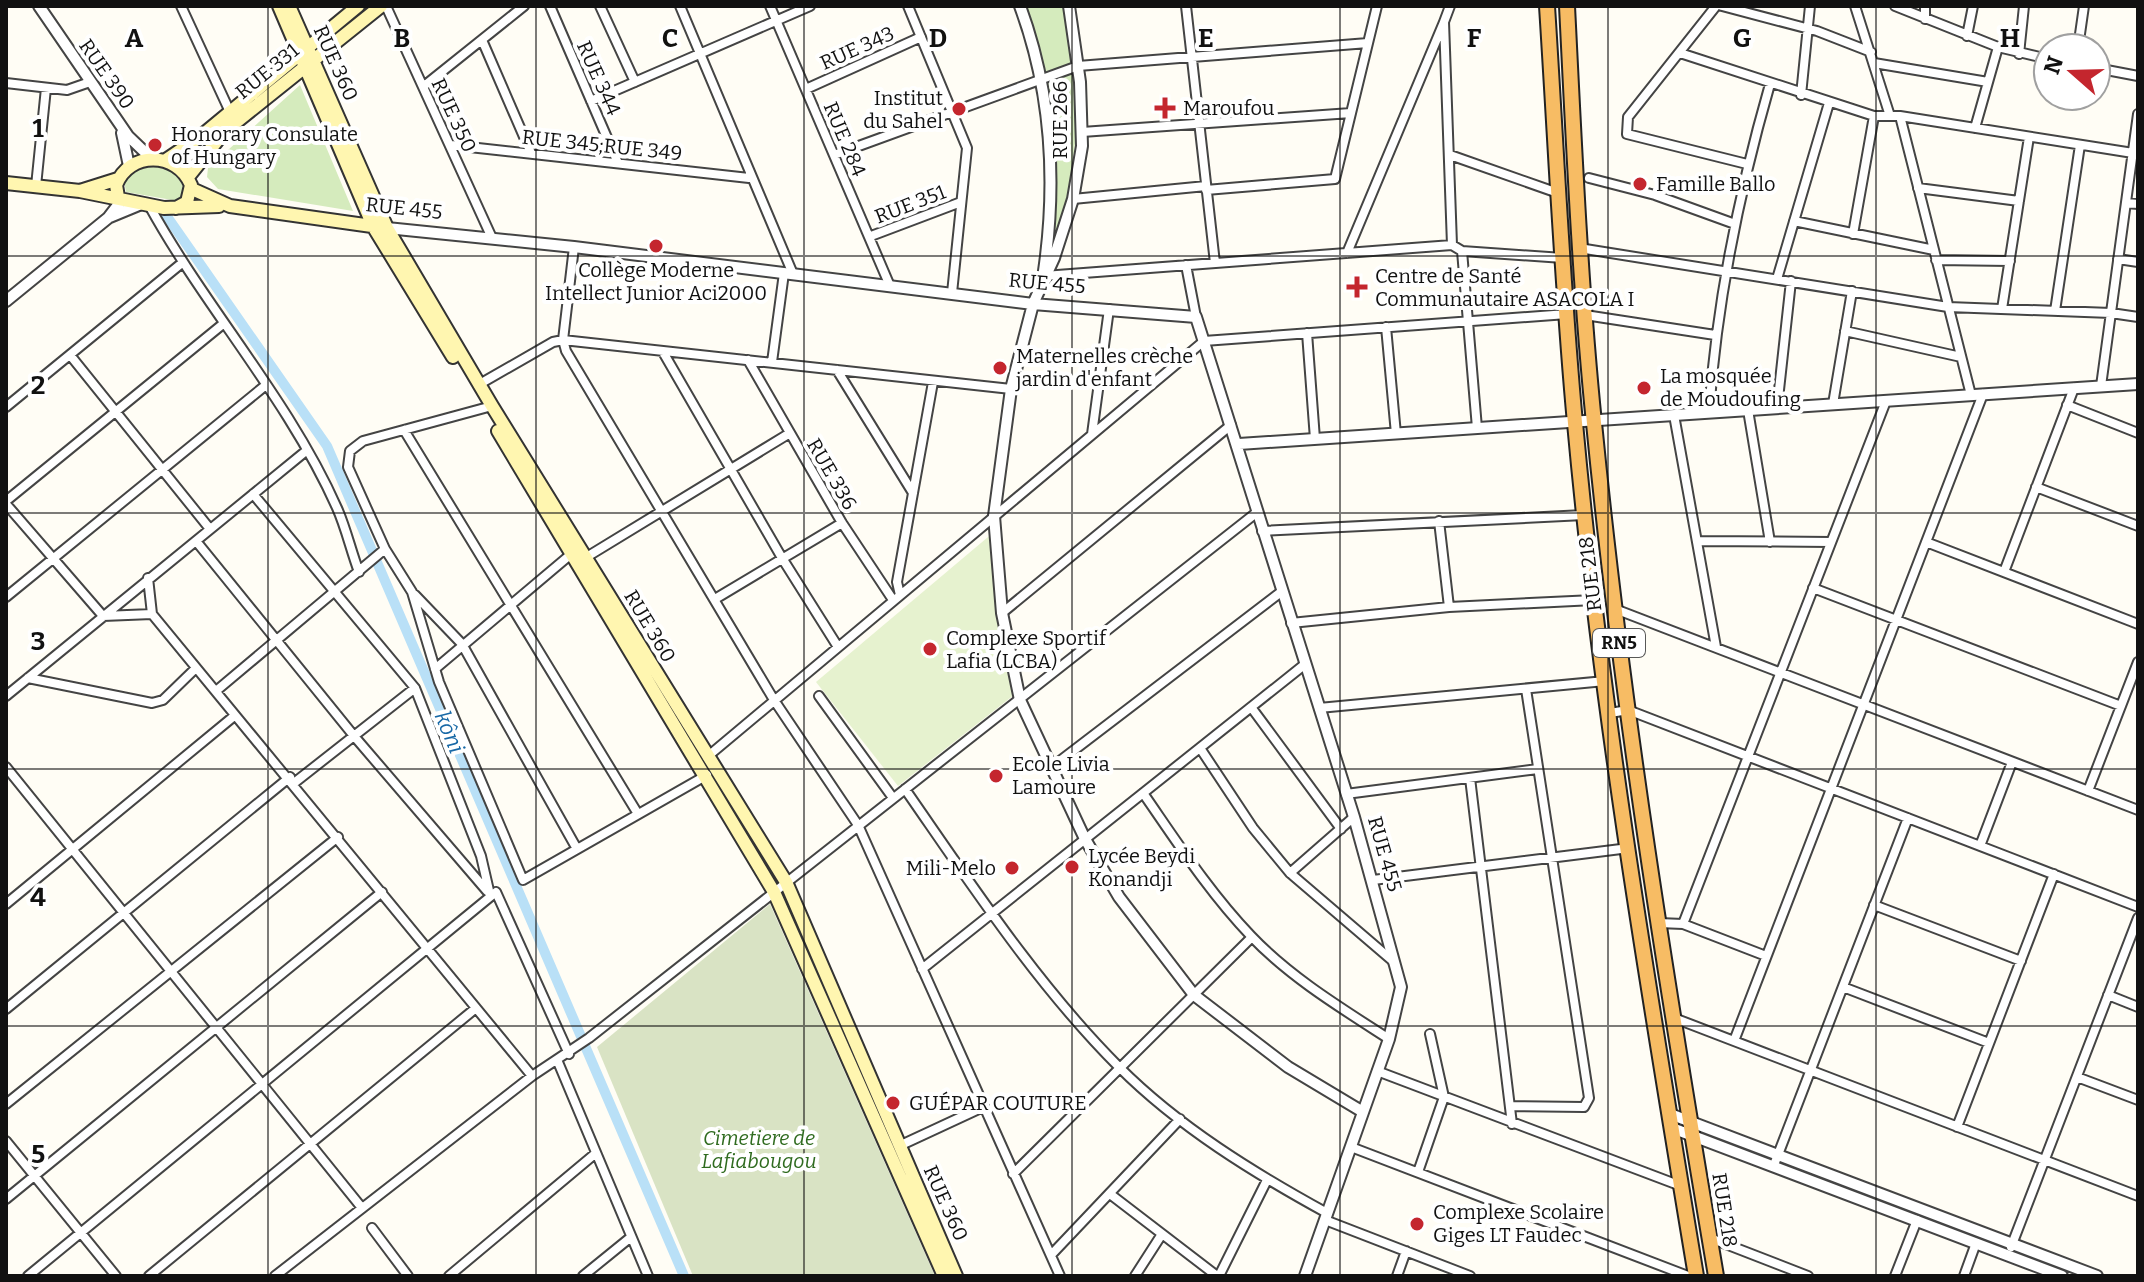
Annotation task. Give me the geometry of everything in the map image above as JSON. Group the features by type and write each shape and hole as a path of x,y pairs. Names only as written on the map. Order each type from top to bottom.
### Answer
{"highway":[{"name":"RUE 218","path":"1547,6 1575,422 1585,515 1629,848 1696,1276"},
{"name":"RUE 218","path":"1567,6 1579,248 1593,420 1614,608 1659,923 1716,1276"}],"main road":[{"path":"279,6 306,57"},
{"name":"RUE 360","path":"289,6 306,57 380,227 488,407 707,757 709,774 774,892 944,1276"},
{"name":"RUE 331","path":"190,183 225,131 358,6"},
{"name":"RUE 331","path":"166,160 306,57 383,6"},
{"path":"80,191 118,179 129,166 152,159 166,160 190,183 187,202 173,209"},
{"path":"118,179 119,199"},
{"path":"6,183 80,191 173,209 230,206"},
{"name":"RUE 455","path":"190,183 230,206 380,227"},
{"name":"RUE 360","path":"380,227 478,385 570,555 709,774 786,882 956,1276"}],"street":[{"name":"RUE 390","path":"39,6 119,123 152,159"},
{"path":"181,6 230,112"},
{"name":"RUE 350","path":"383,6 424,86 492,238"},
{"path":"424,86 524,6"},
{"name":"RUE 344","path":"550,6 618,163"},
{"path":"600,6 635,82"},
{"path":"680,6 789,274 772,362"},
{"name":"RUE 284","path":"770,6 890,286"},
{"path":"591,101 810,6"},
{"path":"908,6 967,148 952,293"},
{"name":"RUE 266","path":"1020,6 1042,76 1052,170 1051,222 1044,276"},
{"name":"RUE 266","path":"1069,6 1078,66 1082,132 1073,199 1054,258 1033,304 1011,389 994,516 1002,613 1020,700 1085,839 1119,897 1194,995 1288,1067 1363,1112"},
{"path":"1186,6 1215,263"},
{"path":"1073,199 1335,179 1377,6"},
{"path":"1347,253 1450,6"},
{"path":"1716,6 1628,117 1627,134 1747,164"},
{"path":"1722,6 1808,28 1871,52"},
{"path":"1801,95 1810,6"},
{"path":"1855,6 1918,188 1971,395"},
{"path":"1895,6 1967,36 2032,56"},
{"path":"1925,6 1925,19"},
{"path":"1967,36 1973,6"},
{"path":"2019,54 2024,6"},
{"path":"2080,32 2084,6"},
{"path":"1444,22 1452,245"},
{"name":"RUE 343","path":"806,89 921,37"},
{"path":"482,40 531,153"},
{"path":"834,155 1042,76 1078,66 1368,43"},
{"path":"1975,128 1998,47"},
{"path":"1680,53 1801,95 1874,116 1895,116 2133,153"},
{"path":"1874,63 1988,82"},
{"path":"2112,71 2138,76"},
{"path":"6,83 67,90 90,82"},
{"path":"1709,412 1715,335 1735,224 1747,164 1770,84"},
{"path":"36,186 46,88"},
{"path":"1777,279 1829,103"},
{"path":"1082,132 1351,113"},
{"path":"2101,386 2138,114"},
{"path":"1853,234 1874,116"},
{"path":"119,123 129,166"},
{"path":"2002,309 2029,137"},
{"name":"RUE 345;RUE 349","path":"451,145 749,178"},
{"path":"2055,311 2080,145"},
{"path":"1450,155 1559,194"},
{"path":"1589,178 1655,195 1735,224"},
{"path":"1918,188 2019,201"},
{"path":"6,301 108,218 119,199"},
{"name":"RUE 351","path":"871,236 961,202"},
{"path":"2126,203 2138,204"},
{"path":"108,218 145,206 266,385 306,451 337,508 359,572"},
{"path":"1794,221 1934,250"},
{"name":"RUE 455","path":"380,227 574,247 1033,304 1196,317 1239,444 1256,513 1354,817 1395,962 1400,998 1389,1039"},
{"path":"1044,276 1452,245 1462,251 1563,258"},
{"path":"574,247 563,340 774,700 858,825 1060,1276"},
{"path":"1579,248 1948,307 2111,313 2138,317"},
{"path":"1462,251 1477,428"},
{"path":"2118,259 2138,262"},
{"path":"1936,260 2010,261"},
{"path":"6,407 182,263"},
{"path":"1186,265 1196,317"},
{"path":"1777,408 1791,281"},
{"path":"1833,404 1852,291"},
{"path":"1092,434 1109,309"},
{"path":"707,757 1204,341 1567,314"},
{"path":"1585,315 1715,335"},
{"path":"152,614 103,616 51,560 6,503 223,324"},
{"path":"1386,327 1396,434"},
{"path":"1845,331 1961,357"},
{"path":"1307,333 1315,439"},
{"path":"478,385 553,342 563,340 1011,389"},
{"path":"663,352 782,558 838,647"},
{"path":"70,355 210,529"},
{"name":"RUE 336","path":"748,360 842,523 897,598"},
{"path":"837,370 913,493"},
{"path":"897,598 897,582 933,382"},
{"path":"1239,444 2138,384"},
{"path":"6,597 266,385"},
{"path":"2004,572 2074,388"},
{"path":"1734,1041 1983,394"},
{"path":"1683,924 1886,401"},
{"path":"2067,405 2138,433"},
{"path":"488,407 363,441 350,451 348,467 380,554 462,644 577,849"},
{"path":"1748,410 1770,542"},
{"path":"1674,415 1716,647"},
{"path":"1002,613 1231,425"},
{"path":"404,430 638,814"},
{"path":"585,558 790,433"},
{"path":"6,696 306,451"},
{"path":"2036,487 2138,526"},
{"path":"253,494 415,688 481,856 490,895"},
{"path":"275,1276 532,1076 569,1054 1256,513"},
{"path":"1262,531 1585,515"},
{"path":"1439,521 1449,607"},
{"path":"715,599 842,523"},
{"path":"196,541 354,736 490,895"},
{"path":"1697,541 1831,542"},
{"path":"1926,542 2138,624"},
{"path":"216,691 380,554"},
{"path":"435,669 570,555"},
{"path":"148,578 152,614 216,691 233,717 292,780 532,1076"},
{"path":"1813,588 2121,706"},
{"path":"412,592 435,669 523,880 709,774"},
{"path":"1052,767 1281,592"},
{"path":"1291,623 1449,607 1595,600"},
{"path":"1614,608 2138,810"},
{"path":"2088,791 2138,662"},
{"path":"922,969 1304,665"},
{"path":"28,678 152,703 163,700 196,668"},
{"path":"1319,708 1605,681"},
{"path":"6,1009 292,780 415,688"},
{"path":"1510,1106 1584,1107 1589,1098 1526,689"},
{"path":"819,696 893,798"},
{"path":"1251,707 1341,829"},
{"path":"1610,713 1628,710 2138,907"},
{"path":"6,903 233,717"},
{"path":"1200,748 1253,828 1290,873 1395,962"},
{"path":"1980,846 2012,762"},
{"path":"6,767 362,1208"},
{"path":"1346,794 1538,769"},
{"path":"1470,778 1512,1124"},
{"path":"905,789 992,914 1120,1068 1180,1119 1267,1180 1326,1216 1470,1276"},
{"path":"1143,793 1196,871 1252,937 1320,994 1389,1039 1305,1276"},
{"path":"1290,873 1354,817"},
{"path":"1774,1165 1908,818"},
{"path":"6,1104 338,837"},
{"path":"1373,880 1629,848"},
{"path":"1957,1127 2054,874"},
{"path":"6,1199 382,892"},
{"path":"28,1276 496,892 569,1054"},
{"path":"1874,905 2021,961"},
{"path":"2008,1255 2138,918"},
{"path":"1659,923 1683,924 1766,956"},
{"path":"1013,1174 1252,937"},
{"path":"1843,987 1989,1043"},
{"path":"2108,995 2138,1007"},
{"path":"149,1276 476,1008"},
{"path":"1674,1018 2138,1196"},
{"path":"1418,1172 1444,1097 1430,1034"},
{"path":"558,1062 648,1276"},
{"path":"1377,1071 1681,1186"},
{"path":"2077,1077 2138,1100"},
{"path":"899,1146 983,1107"},
{"path":"1051,1255 1180,1119"},
{"path":"1671,1121 1779,1153 2096,1276"},
{"path":"1692,1127 1774,1165 2062,1276"},
{"path":"6,1141 116,1276"},
{"path":"1351,1147 1688,1276"},
{"path":"449,1276 596,1153"},
{"path":"1110,1194 1218,1276 1267,1180"},
{"path":"1895,1276 1917,1220"},
{"path":"372,1228 408,1276"},
{"path":"1135,1276 1162,1234"},
{"path":"583,1276 631,1237"},
{"path":"1709,1238 1808,1276"},
{"path":"1964,1276 1976,1243"},
{"path":"1397,1276 1406,1251"}],"green space":[{"path":"1021,6 1063,6 1075,67 1076,128 1069,188 1054,249 1050,253 1054,189 1052,158 1043,98"},
{"path":"300,85 353,211 218,189 207,177 208,168"},
{"path":"150,164 169,168 186,187 184,198 178,201 126,192 124,181 140,167"},
{"name":"Complexe Sportif Lafia (LCBA)","path":"994,532 1014,695 898,786 816,682"},
{"name":"Cimetiere de Lafiabougou","path":"770,904 935,1276 693,1276 597,1047"}],"waterway":[{"name":"kôni","path":"166,215 327,446 684,1276"}],"place":[{"name":"Maroufou","path":"1165,108"},
{"name":"Institut du Sahel","path":"959,109"},
{"name":"Honorary Consulate of Hungary","path":"155,145"},
{"name":"Famille Ballo","path":"1640,184"},
{"name":"Collège Moderne Intellect Junior Aci2000","path":"656,246"},
{"name":"Centre de Santé Communautaire ASACOLA I","path":"1357,287"},
{"name":"Maternelles crèche jardin d'enfant","path":"1000,368"},
{"name":"La mosquée de Moudoufing","path":"1644,388"},
{"name":"Complexe Sportif Lafia (LCBA)","path":"930,649"},
{"name":"Ecole Livia Lamoure","path":"996,776"},
{"name":"Lycée Beydi Konandji","path":"1072,867"},
{"name":"Mili-Melo","path":"1012,868"},
{"name":"GUÉPAR COUTURE","path":"893,1103"},
{"name":"Complexe Scolaire Giges LT Faudec","path":"1417,1224"}]}
